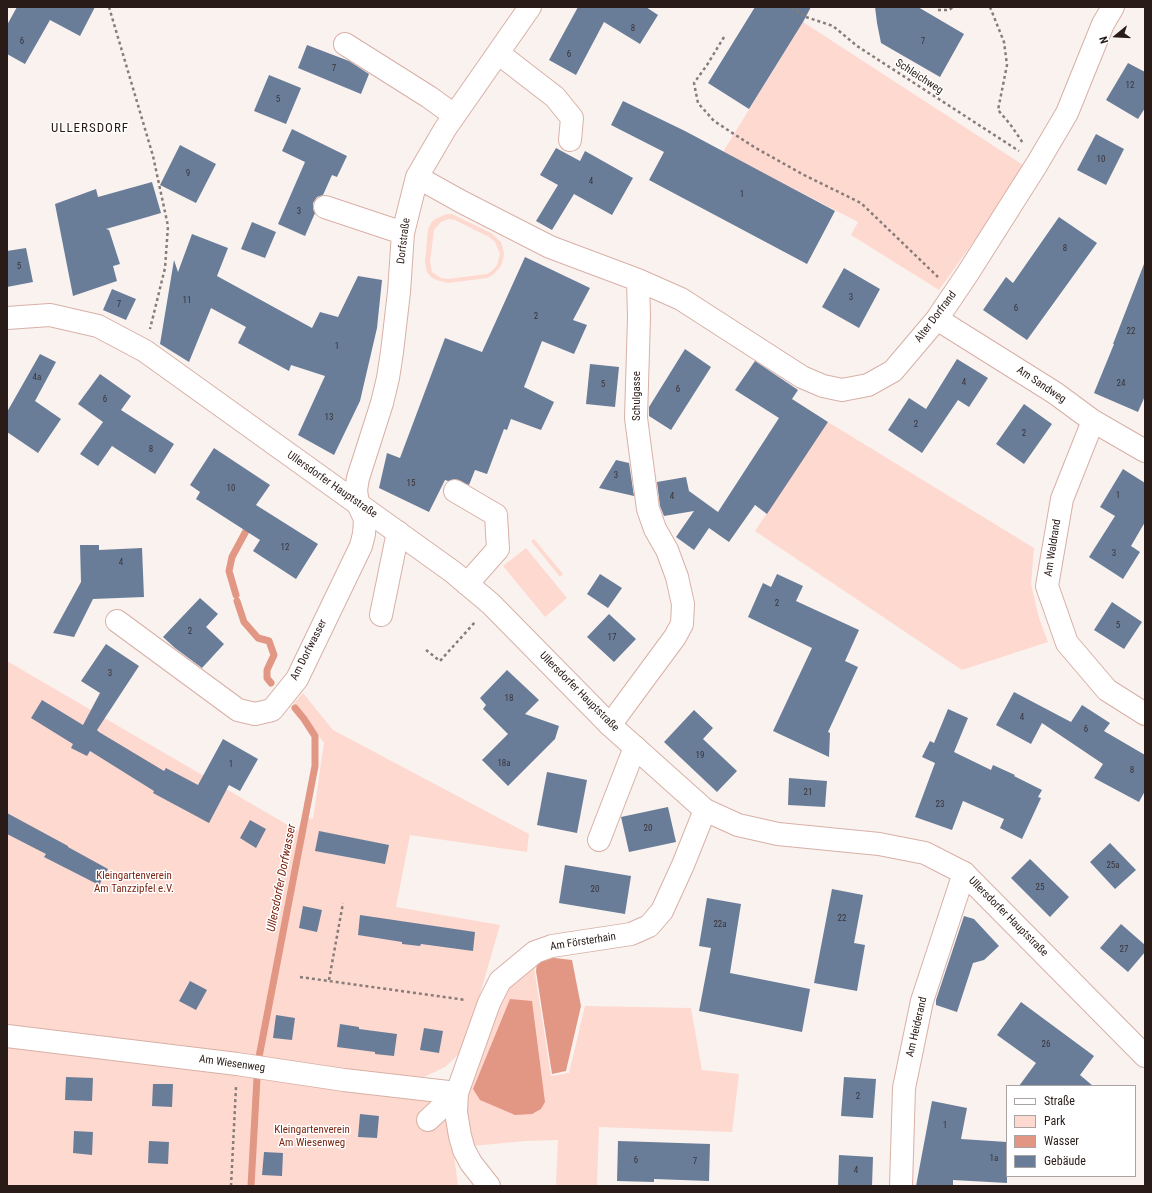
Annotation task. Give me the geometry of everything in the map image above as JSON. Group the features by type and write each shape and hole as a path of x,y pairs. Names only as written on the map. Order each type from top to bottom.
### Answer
{"street":[{"name":"Dorfstraße","path":"358,504 356,490 358,478 382,403 392,352 404,233 417,177 454,116 530,7"},
{"name":"Alter Dorfrand","path":"638,280 680,299 802,377 823,386 842,390 868,385 894,371 937,319 954,293 1032,160 1067,112 1103,24 1113,7"},
{"path":"345,44 429,97 454,116"},
{"path":"498,53 555,97 572,118 570,140"},
{"path":"417,177 550,247 638,280"},
{"path":"325,207 404,233"},
{"name":"Schulgasse","path":"610,725 675,637 682,624 683,604 677,577 667,550 655,529 648,509 636,418 639,317 638,280"},
{"name":"Ullersdorfer Hauptstraße","path":"7,318 50,315 98,326 145,351 398,532 467,584 491,604 610,725 705,810 738,825 778,834 879,844 925,853 964,873 1145,1056"},
{"name":"Am Sandweg","path":"937,319 1055,393 1093,421 1145,451"},
{"name":"Am Waldrand","path":"1093,421 1062,499 1047,586 1067,643 1107,690 1145,714"},
{"path":"455,491 496,515 498,549 467,584"},
{"name":"Am Dorfwasser","path":"117,621 238,710 255,714 272,710 297,679 361,546 365,520 358,504"},
{"path":"381,615 398,532"},
{"path":"599,840 635,747"},
{"name":"Am Försterhain","path":"489,1186 471,1163 464,1150 456,1112 457,1093 488,1003 500,981 536,952 552,946 631,934 648,926 662,911 683,865 705,810"},
{"name":"Am Heiderand","path":"901,1186 904,1088 922,1001 964,873"},
{"name":"Am Wiesenweg","path":"7,1036 238,1064 344,1080 457,1093"},
{"path":"428,1120 457,1093"}],"path":[{"path":"110,7 152,156 168,226 165,268 145,351"},
{"name":"Schleichweg","path":"790,7 806,17 833,26 857,46 1032,160"},
{"path":"938,10 949,10 953,7"},
{"path":"990,7 1004,42 1007,65 998,110 1021,140 1032,160"},
{"path":"724,37 694,83 698,103 714,121 754,147 804,175 861,203 954,293"},
{"path":"426,650 440,661 491,604"},
{"path":"329,980 343,902"},
{"path":"300,977 488,1003"},
{"path":"231,1186 238,1064"}],"green space":[{"path":"803,22 1023,165 989,220 939,290 851,235 858,222 723,152"},
{"path":"447,214 452,214 491,233 501,242 504,253 501,266 493,275 487,278 448,283 431,277 427,272 425,262 428,229 435,219","holes":["449,219 455,220 489,237 495,242 500,254 497,265 492,271 487,274 448,279 441,278 432,272 430,262 434,230 441,222"]},
{"path":"828,422 1034,548 1031,584 1039,618 1048,642 962,670 755,531"},
{"path":"534,539 563,574 560,577 531,541"},
{"path":"526,548 567,598 545,617 503,566"},
{"name":"Kleingartenverein Am Tanzzipfel e.V.","path":"7,661 298,831 302,817 313,819 324,743 294,703 303,693 333,730 529,834 527,852 410,835 396,907 500,925 476,1008 460,1053 445,1067 424,1077 348,1070 7,1026"},
{"path":"534,967 551,1076 569,1073 585,1006 691,1008 702,1070 739,1074 732,1132 599,1127 597,1186 556,1186 558,1140 525,1141 472,1146 467,1129 466,1096 487,1031 507,989"},
{"name":"Kleingartenverein Am Wiesenweg","path":"7,1046 438,1101 449,1117 458,1186 7,1186"}],"water":[{"path":"546,957 572,960 581,1006 566,1071 552,1074 536,971 537,963"},
{"path":"510,999 532,1001 545,1102 541,1109 532,1114 515,1115 480,1100 473,1089"}],"building":[{"path":"17,7 95,7 80,36 50,20 25,64 7,54 7,25"},
{"path":"578,7 646,7 658,15 640,44 604,22 576,75 549,60"},
{"path":"755,7 811,7 749,109 708,83"},
{"path":"875,7 918,7 964,34 940,77 881,43"},
{"path":"307,45 349,61 369,74 361,94 298,68"},
{"path":"1128,63 1145,72 1145,108 1138,119 1106,100"},
{"path":"269,75 301,88 286,124 254,111"},
{"path":"623,101 685,131 835,211 807,264 649,180 664,152 611,125"},
{"path":"292,129 347,156 337,177 332,175 323,195 317,197 313,203 315,213 305,236 278,224 305,162 282,151"},
{"path":"1096,134 1124,149 1106,185 1077,170"},
{"path":"180,145 216,164 196,203 160,185"},
{"path":"556,148 580,161 585,151 633,178 612,215 574,194 552,230 536,221 558,185 540,175"},
{"path":"152,182 161,213 106,229 109,230 120,264 113,266 117,281 73,296 55,204 96,189 98,197"},
{"path":"1059,217 1097,243 1027,340 983,310 1006,277 1013,283"},
{"path":"252,222 276,232 265,258 241,249"},
{"path":"192,234 228,248 217,276 312,328 320,312 338,317 358,276 382,280 377,328 360,401 334,455 298,435 325,376 291,365 289,371 238,343 246,327 211,308 189,362 160,344 174,260 178,272"},
{"path":"26,248 33,282 7,287 7,251"},
{"path":"525,257 590,288 573,320 587,325 574,354 542,341 524,387 554,402 541,430 511,419 507,430 504,429 487,474 475,470 469,485 455,479 448,481 445,480 429,512 379,488 387,453 400,458 445,338 482,352"},
{"path":"1144,264 1145,396 1138,412 1094,393"},
{"path":"844,268 880,289 859,328 822,307"},
{"path":"112,289 136,299 126,320 103,310"},
{"path":"685,349 711,367 671,430 649,416 649,407"},
{"path":"40,354 56,362 35,401 61,419 38,453 7,432 7,412"},
{"path":"957,359 988,378 969,407 958,400 922,453 888,430 909,398 926,409"},
{"path":"755,361 798,390 792,399 828,422 767,514 755,505 729,542 709,528 694,550 676,537 694,511 664,516 660,506 657,482 686,477 689,491 718,512 779,418 735,390"},
{"path":"590,364 619,367 615,407 586,404"},
{"path":"100,374 131,396 121,410 174,444 155,474 112,446 98,466 80,454 103,422 78,404"},
{"path":"1024,404 1052,424 1024,464 996,444"},
{"path":"214,448 270,485 256,505 318,544 296,579 253,551 260,540 196,499 200,492 190,485"},
{"path":"616,460 629,463 634,496 599,488"},
{"path":"1123,469 1145,483 1145,522 1131,546 1140,552 1123,579 1089,557 1115,516 1100,507"},
{"path":"80,545 99,545 99,550 142,548 144,597 93,599 74,637 53,633 81,582"},
{"path":"600,574 622,588 608,608 587,594"},
{"path":"777,574 803,586 796,601 859,630 845,661 858,667 828,732 830,733 829,757 773,731 812,648 748,617 763,583 771,587"},
{"path":"200,598 218,614 206,627 224,644 202,668 163,637"},
{"path":"1112,602 1142,622 1124,649 1094,630"},
{"path":"609,614 636,639 614,662 587,637"},
{"path":"106,644 139,666 97,730 99,732 164,771 166,768 198,785 223,739 258,759 240,791 229,785 209,823 153,793 154,791 90,751 87,756 71,748 73,744 31,718 42,700 83,725 100,693 81,681"},
{"path":"507,670 539,700 525,714 559,726 555,739 508,786 482,760 508,734 483,709 486,705 480,698"},
{"path":"1014,692 1071,722 1082,705 1110,723 1104,731 1145,755 1145,791 1139,802 1094,778 1103,764 1042,723 1031,744 996,725"},
{"path":"948,709 968,718 954,752 991,770 993,765 1042,790 1038,797 1041,798 1022,839 1000,828 1004,819 963,801 952,830 915,817 935,763 922,757 930,741 934,743"},
{"path":"694,710 713,728 703,739 737,771 717,792 664,742"},
{"path":"547,772 587,780 577,833 537,825"},
{"path":"789,778 827,781 825,807 788,805"},
{"path":"668,807 676,842 629,852 621,817"},
{"path":"7,813 108,869 99,885 44,857 46,854 7,834"},
{"path":"250,820 266,829 256,848 240,838"},
{"path":"319,831 389,845 385,864 315,851"},
{"path":"1110,843 1136,870 1115,889 1090,862"},
{"path":"1030,859 1069,897 1050,917 1011,878"},
{"path":"565,865 631,876 625,914 559,903"},
{"path":"832,889 863,895 854,943 865,945 857,991 814,983"},
{"path":"707,898 741,904 730,973 810,989 802,1032 699,1011 711,948 699,946"},
{"path":"303,906 322,910 317,932 299,928"},
{"path":"360,915 475,932 473,951 421,944 420,946 402,944 402,942 358,935"},
{"path":"964,916 974,919 999,946 984,960 973,963 957,1012 936,1005 936,1000"},
{"path":"1121,924 1145,945 1145,952 1128,972 1100,948"},
{"path":"190,981 207,990 196,1010 179,1001"},
{"path":"1021,1002 1094,1056 1080,1075 1092,1085 1020,1085 1036,1063 997,1035"},
{"path":"276,1015 295,1018 292,1040 273,1038"},
{"path":"340,1024 359,1027 359,1029 397,1034 394,1056 337,1047"},
{"path":"424,1028 443,1031 439,1053 420,1050"},
{"path":"66,1077 93,1078 92,1101 65,1100"},
{"path":"844,1077 876,1079 873,1118 841,1116"},
{"path":"153,1084 173,1084 172,1107 152,1106"},
{"path":"932,1101 967,1108 961,1139 1006,1142 1007,1183 953,1180 953,1186 916,1186"},
{"path":"360,1114 379,1116 377,1138 358,1137"},
{"path":"74,1131 93,1132 92,1155 73,1153"},
{"path":"149,1141 169,1142 168,1164 148,1163"},
{"path":"618,1141 710,1144 709,1181 654,1179 654,1182 617,1181"},
{"path":"264,1152 283,1153 282,1176 262,1175"},
{"path":"839,1155 873,1157 872,1186 838,1186"}],"waterway":[{"name":"Ullersdorfer Dorfwasser","path":"236,595 229,571 232,557 246,531"},
{"name":"Ullersdorfer Dorfwasser","path":"237,601 244,622 258,638 269,641 274,655 267,670 267,678 271,683"},
{"name":"Ullersdorfer Dorfwasser","path":"259,1057 315,766 315,736 295,708"},
{"name":"Ullersdorfer Dorfwasser","path":"251,1186 257,1078"}],"district":[{"name":"ULLERSDORF","path":"90,129"}]}
